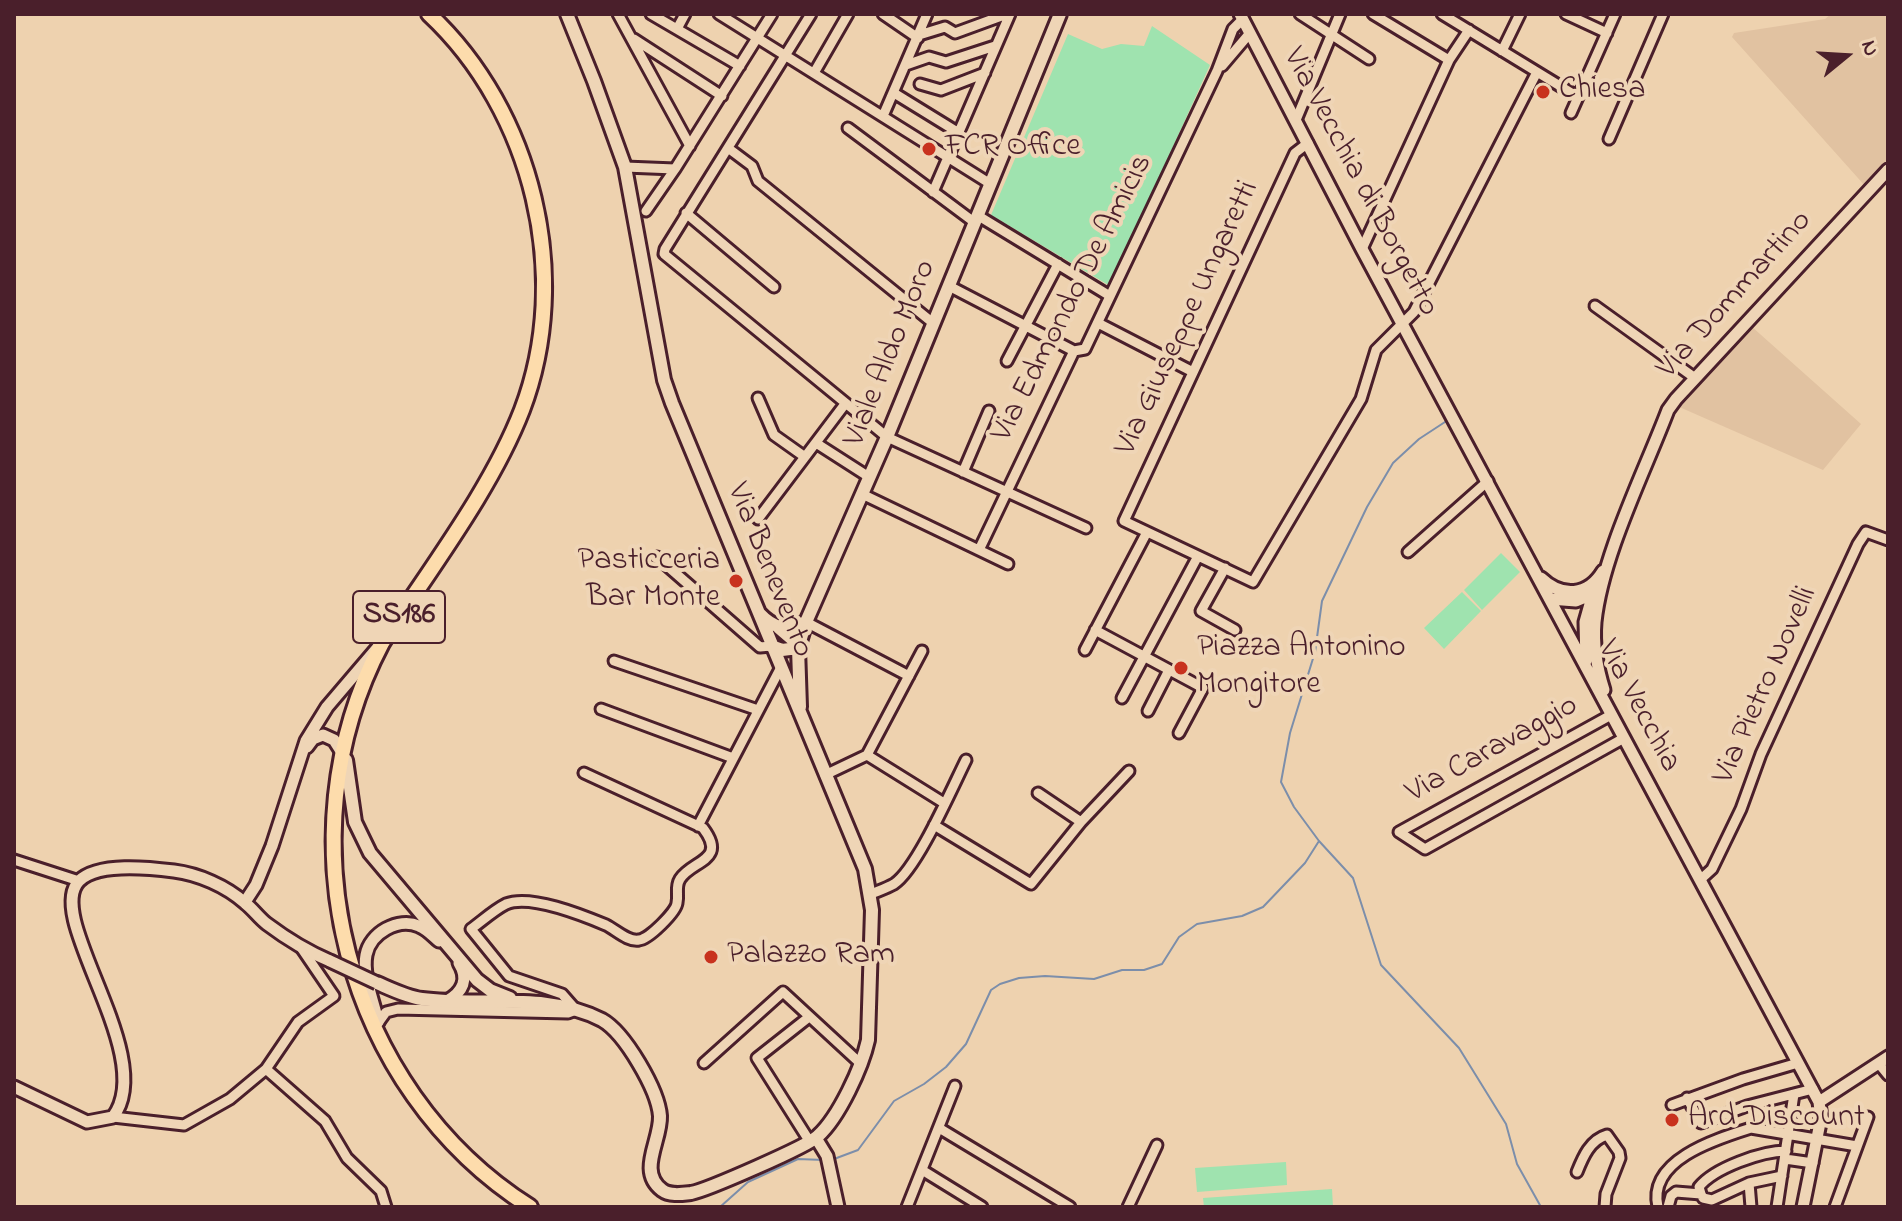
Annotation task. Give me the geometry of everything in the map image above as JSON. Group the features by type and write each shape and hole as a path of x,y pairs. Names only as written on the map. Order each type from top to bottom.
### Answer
{"main road":[{"name":"SS186","path":"429,14 474,66 495,100 524,160 540,223 543,305 535,360 522,408 501,454 382,643 367,671 348,720 333,830 338,903 356,981 383,1043 410,1091 437,1127 470,1161 509,1194 530,1207"},
{"name":"Via Benevento","path":"567,14 625,167 664,380 780,669 865,869 871,894 870,1022 861,1064 852,1084 813,1140"},
{"name":"Viale Aldo Moro","path":"801,718 798,648 806,622 887,437 1060,14"},
{"path":"757,610 767,622 786,633 798,648"},
{"path":"778,628 787,629 806,622"},
{"path":"771,646 782,650 798,648"},
{"path":"343,746 351,805 361,837 383,870 478,980 490,990 521,1002"},
{"path":"377,983 420,999 567,1006 603,1021 626,1043 654,1092 660,1121 650,1168 659,1188 666,1193 694,1193 813,1140"}],"street":[{"path":"618,14 690,146"},
{"path":"651,14 740,66"},
{"path":"677,29 685,14"},
{"path":"719,14 989,183"},
{"path":"646,211 772,14"},
{"path":"811,14 686,213 664,254 887,437 1086,528"},
{"path":"814,73 848,14"},
{"path":"883,14 918,36"},
{"path":"883,116 927,14"},
{"path":"918,36 945,27 955,33 1009,14"},
{"path":"933,192 1009,14"},
{"path":"1300,14 1369,59"},
{"path":"1296,120 1340,14"},
{"path":"1373,14 1449,60"},
{"path":"1442,14 1578,97"},
{"path":"1502,51 1520,14"},
{"path":"1566,14 1607,33"},
{"path":"1571,113 1615,14"},
{"path":"1609,139 1663,14"},
{"path":"1217,71 1233,29 1242,16"},
{"name":"Via Vecchia di Borgetto","path":"1242,16 1431,376"},
{"path":"1362,249 1449,60 1469,30"},
{"path":"1217,71 1250,33"},
{"path":"633,39 722,96"},
{"path":"906,65 929,57 946,62 995,46"},
{"name":"Via Edmondo De Amicis","path":"979,550 1074,351 1085,349 1098,323 1217,71"},
{"path":"1085,650 1147,532 1253,582 1361,399 1376,350 1414,312 1537,72"},
{"path":"920,84 941,90 985,73"},
{"path":"894,93 959,133"},
{"path":"848,128 933,192 1110,296"},
{"name":"Via Giuseppe Ungaretti","path":"1147,532 1124,521 1295,153 1308,143"},
{"path":"728,148 752,166 758,181 933,323"},
{"path":"625,167 675,169"},
{"name":"Via Dommartino","path":"1597,589 1668,410 1888,170"},
{"path":"686,213 774,287"},
{"path":"1007,361 1058,264"},
{"path":"949,286 1074,351"},
{"path":"1595,306 1695,378"},
{"path":"1098,323 1193,372"},
{"name":"Via Vecchia","path":"1431,376 1819,1102"},
{"path":"758,398 774,435 805,457"},
{"path":"758,519 845,404"},
{"path":"963,472 989,411"},
{"path":"816,443 869,477"},
{"path":"1408,552 1488,481"},
{"path":"862,494 1008,564"},
{"name":"Via Pietro Novelli","path":"1700,880 1712,869 1741,809 1761,754 1858,544 1866,532 1888,540"},
{"path":"1122,698 1198,556"},
{"path":"657,557 760,647 771,646"},
{"path":"1225,568 1201,611 1235,630"},
{"path":"1536,571 1560,591 1597,589"},
{"path":"1550,599 1567,602 1597,589"},
{"path":"1586,666 1585,622 1597,589"},
{"path":"1597,589 1595,649 1611,715"},
{"path":"806,622 909,676"},
{"path":"1095,630 1168,672 1203,688 1179,733"},
{"path":"245,902 256,885 306,741 327,707 382,643"},
{"path":"825,775 867,755 922,651"},
{"path":"614,661 758,710"},
{"path":"698,826 780,669"},
{"path":"1148,711 1168,672"},
{"path":"601,709 733,758"},
{"name":"Via Caravaggio","path":"1611,715 1399,832 1425,849 1624,738"},
{"path":"300,762 313,739 323,735 343,746"},
{"path":"867,755 944,803"},
{"path":"871,894 893,884 905,874 934,825 966,760"},
{"path":"934,825 1031,884 1081,822 1129,771"},
{"path":"378,1023 386,1012 398,1009 568,1013 576,1010 562,994 509,976 471,929 505,904 525,899 607,926 632,940 643,940 675,909 677,888 682,876 708,859 710,840 706,832 584,773"},
{"path":"1038,793 1081,822"},
{"path":"14,860 79,881 113,867 187,873 225,889 245,902 264,922 302,949 377,983"},
{"path":"79,881 73,894 76,918 87,962 114,1021 126,1079 122,1105 113,1117"},
{"path":"383,1043 365,966 368,948 375,937 396,925 411,924 427,931 453,954 462,967 465,979 462,988 447,1001"},
{"path":"14,1087 87,1122 113,1117 184,1125 230,1099 266,1069 298,1022 334,996 302,949"},
{"path":"468,1001 474,996 478,980"},
{"path":"704,1063 783,992 861,1064"},
{"path":"809,1017 757,1058 827,1160 838,1207"},
{"path":"1803,1207 1818,1139 1821,1118 1819,1102 1883,1060 1888,1075"},
{"path":"1672,1105 1798,1063"},
{"path":"266,1069 325,1121 347,1158 381,1191 386,1207"},
{"path":"907,1207 955,1086"},
{"path":"1687,1098 1701,1123 1747,1106 1813,1089"},
{"path":"1777,1207 1794,1094"},
{"path":"1835,1207 1868,1117"},
{"path":"939,1128 1070,1207"},
{"path":"1658,1207 1658,1184 1668,1167 1679,1158 1734,1133 1751,1128 1857,1146"},
{"path":"1577,1172 1586,1151 1607,1135 1620,1158 1606,1194 1605,1207"},
{"path":"1128,1207 1157,1145"},
{"path":"1782,1176 1749,1183 1712,1200 1703,1198 1699,1187 1706,1179 1752,1157 1785,1155 1813,1163"},
{"path":"922,1170 982,1207"},
{"path":"1749,1183 1751,1207"},
{"path":"1668,1207 1671,1196 1676,1192 1701,1194"},
{"path":"1722,1195 1724,1207"}],"shaded area":[{"path":"1831,14 1888,14 1888,163 1866,187 1732,37 1734,33 1825,19"},
{"path":"1751,326 1861,424 1823,470 1677,406 1686,401 1701,380 1711,374 1714,364"}],"green space":[{"path":"1152,26 1210,65 1110,286 991,215 1068,34 1102,49 1121,44 1144,46"},
{"path":"1501,553 1520,572 1482,610 1464,590"},
{"path":"1462,592 1481,611 1444,649 1424,628"},
{"path":"1286,1162 1287,1185 1197,1192 1195,1168"},
{"path":"1332,1189 1333,1207 1204,1207 1203,1198"}],"waterway":[{"path":"1448,420 1419,439 1393,463 1367,507 1322,601 1315,652 1290,733 1281,782 1294,807 1319,841 1353,878 1381,965 1459,1048 1506,1124 1517,1164 1541,1207"},
{"path":"834,1159 858,1150 894,1101 946,1067 966,1044 991,990 1000,984 1019,978 1045,976 1094,979 1122,970 1144,970 1162,964 1179,937 1197,924 1242,916 1263,907 1305,863 1319,841"},
{"path":"720,1207 748,1182 798,1159 824,1160"}],"place":[{"name":"Chiesa","path":"1543,92"},
{"name":"FCR Office","path":"929,149"},
{"name":"Pasticceria Bar Monte","path":"736,581"},
{"name":"Piazza Antonino Mongitore","path":"1181,668"},
{"name":"Palazzo Ram","path":"711,957"},
{"name":"Ard Discount","path":"1672,1120"}]}
